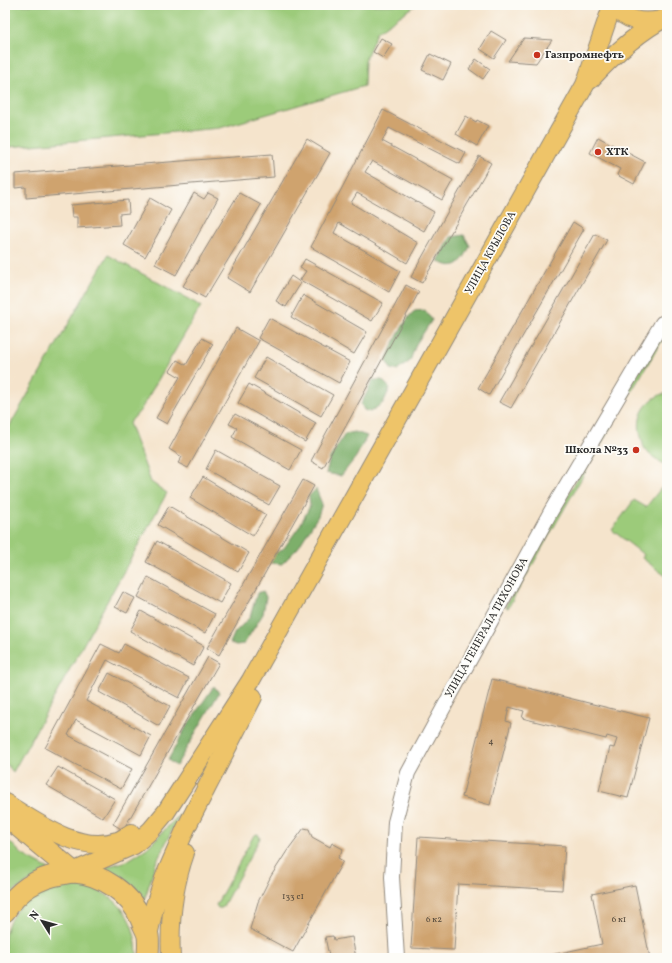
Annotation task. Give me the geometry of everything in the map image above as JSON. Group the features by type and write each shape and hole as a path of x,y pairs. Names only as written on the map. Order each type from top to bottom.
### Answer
{"highway":[{"path":"5,815 73,872"},
{"path":"5,911 20,892 35,882 50,876 73,872 88,875 108,882 125,895 138,911 148,936 148,958"}],"main road":[{"name":"УЛИЦА КРЫЛОВА","path":"355,495 585,85 612,5 622,15 635,21 648,23 664,19"},
{"path":"585,85 609,60 638,36 664,19"},
{"path":"73,872 134,845 151,830 166,812 251,680 355,495"},
{"path":"153,958 148,936 154,908 165,876 186,828 321,566 355,495"},
{"path":"5,803 48,830 71,840 89,843 117,841 132,833 151,816 199,762"},
{"path":"171,958 171,910 176,886 183,859 210,783"}],"street":[{"name":"УЛИЦА ГЕНЕРАЛА ТИХОНОВА","path":"397,958 392,877 395,822 408,773 551,511 662,323"}],"green space":[{"path":"5,5 416,5 377,32 365,60 364,86 220,128 9,147 5,132"},
{"path":"624,5 667,5 667,7 656,12 645,13 634,11"},
{"path":"464,235 470,246 462,261 458,264 450,266 438,261 451,237"},
{"path":"108,255 201,306 140,411 129,423 151,482 167,493 13,772 5,762 5,434"},
{"path":"425,310 432,320 416,344 410,361 398,370 391,369 386,361 403,326 415,311"},
{"path":"664,337 618,414 508,608 506,607 654,343"},
{"path":"373,380 382,380 390,388 383,403 370,412 364,410 361,404"},
{"path":"662,394 667,394 667,466 652,456 644,448 639,426 645,407 649,402"},
{"path":"355,432 367,436 356,457 341,476 326,473 330,458 345,434"},
{"path":"662,487 667,491 667,577 642,558 644,555 612,530 634,500 646,507"},
{"path":"316,489 322,504 318,516 298,548 282,564 270,563 275,554 284,548 299,527 310,506 309,496"},
{"path":"263,591 266,597 263,614 244,644 236,645 230,643 235,632 250,617 257,593"},
{"path":"214,686 219,693 176,766 168,760 186,727"},
{"path":"180,814 156,863 143,904 98,869 127,861 147,848"},
{"path":"258,834 260,838 222,908 218,908 216,905 254,835"},
{"path":"5,837 23,855 49,869 5,897"},
{"path":"63,884 71,884 99,891 111,898 120,906 133,929 137,958 5,958 5,939 7,928 10,920 21,906 41,890"}],"building":[{"path":"491,31 506,40 494,58 480,49"},
{"path":"381,38 392,44 383,58 373,52"},
{"path":"524,38 552,40 536,63 508,61"},
{"path":"430,54 451,64 443,80 422,70"},
{"path":"476,59 490,69 483,79 469,69"},
{"path":"383,110 466,153 460,164 389,128 382,141 453,180 442,200 372,161 365,172 434,212 424,231 357,193 351,203 418,243 407,263 339,223 334,233 400,271 389,292 311,247"},
{"path":"466,116 476,122 477,120 488,126 477,146 456,134"},
{"path":"598,137 645,162 634,184 617,175 620,169 590,153"},
{"path":"307,139 330,153 250,292 227,278"},
{"path":"272,154 274,177 26,198 26,187 15,188 15,174"},
{"path":"479,156 491,163 422,283 411,277"},
{"path":"194,193 204,199 208,193 218,198 176,275 155,264"},
{"path":"239,193 261,205 205,298 183,286"},
{"path":"150,198 171,210 145,257 124,245"},
{"path":"128,200 129,213 119,214 120,225 77,228 77,217 72,217 71,205"},
{"path":"573,222 584,229 489,395 478,388"},
{"path":"595,234 607,240 511,408 499,402"},
{"path":"305,259 383,303 372,321 300,280 306,271 300,268"},
{"path":"291,276 301,283 286,307 276,301"},
{"path":"406,285 419,292 323,468 311,461"},
{"path":"303,295 367,332 354,354 291,317"},
{"path":"269,318 350,362 339,383 258,338"},
{"path":"236,328 259,341 188,468 178,463 182,457 169,449"},
{"path":"202,338 213,344 167,424 156,418 180,377 170,371 177,360 186,365"},
{"path":"266,357 333,395 321,416 254,378"},
{"path":"249,384 316,423 305,442 238,403"},
{"path":"235,414 301,450 290,470 232,437 237,428 229,424"},
{"path":"216,450 280,486 269,505 206,469"},
{"path":"203,477 266,515 253,536 190,498"},
{"path":"303,480 314,486 219,655 207,648"},
{"path":"169,506 249,553 238,572 158,525"},
{"path":"157,541 231,583 220,603 146,562"},
{"path":"148,577 215,614 205,633 138,597"},
{"path":"123,592 135,598 127,613 115,607"},
{"path":"141,611 204,646 193,666 130,631"},
{"path":"101,644 119,653 124,644 189,678 179,698 107,660 86,701 151,736 141,755 76,720 68,735 132,769 121,789 45,748"},
{"path":"208,657 219,663 123,830 113,824"},
{"path":"109,673 170,706 159,726 99,692"},
{"path":"492,679 649,718 628,798 599,791 610,747 614,748 617,739 607,736 606,739 522,718 524,711 509,707 506,721 511,723 490,805 462,797"},
{"path":"58,767 115,799 103,818 46,785"},
{"path":"304,828 309,829 312,837 330,847 332,843 343,849 338,858 343,861 293,952 250,929 258,902 271,876"},
{"path":"418,837 565,846 562,890 458,884 454,950 411,948"},
{"path":"635,885 650,958 537,958 602,944 592,894"},
{"path":"333,936 334,940 352,937 356,958 321,958 329,956 325,937"}],"place":[{"name":"Газпромнефть","path":"537,55"},
{"name":"ХТК","path":"598,152"},
{"name":"Школа №33","path":"636,450"}]}
